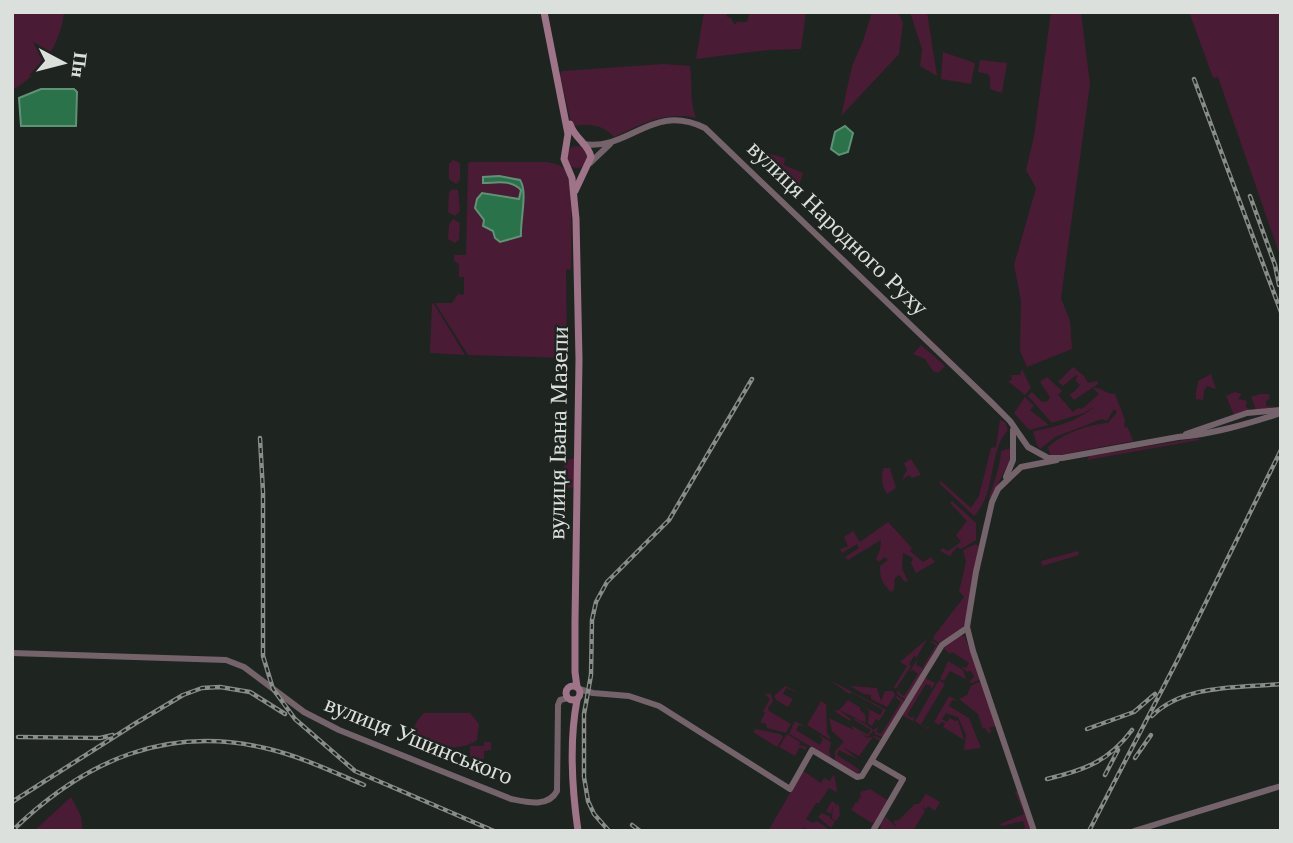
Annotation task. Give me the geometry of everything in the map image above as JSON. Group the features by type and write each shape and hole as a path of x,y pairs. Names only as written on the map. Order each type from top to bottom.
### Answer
{"main road":[{"path":"544,12 568,134 564,159 567,166 580,170 589,164 591,153 572,133 562,102"},
{"path":"565,150 571,144 582,144"},
{"name":"вулиця Івана Мазепи","path":"575,192 589,164"},
{"name":"вулиця Івана Мазепи","path":"567,166 575,192 579,401 573,786 578,831"}],"street":[{"name":"вулиця Народного Руху","path":"582,144 598,146 610,143 662,121 686,121 705,128 988,399 1006,417 1030,449"},
{"name":"вулиця Народного Руху","path":"589,164 610,143"},
{"path":"1013,428 1014,464 1024,467 1236,427 1281,411"},
{"path":"1030,449 1048,458 1062,458"},
{"path":"1030,449 1013,457 1003,484 992,502 967,628 1034,831"},
{"path":"1003,484 1032,458 1030,449"},
{"path":"575,694 629,696 659,706 790,789 813,750 859,778 942,645 967,628"},
{"name":"вулиця Ушинського","path":"12,653 232,661 304,712 339,730 511,799 528,803 546,802 557,792 558,705 575,694"},
{"path":"872,761 904,779 873,831"},
{"path":"1134,831 1281,786"}],"shaded area":[{"path":"12,12 64,12 54,47 32,76 12,90"},
{"path":"704,12 729,12 726,16 731,18 735,25 737,22 747,22 750,12 806,12 801,49 696,59"},
{"path":"872,12 898,12 903,23 899,54 841,116 852,66"},
{"path":"910,12 927,12 937,76 920,66 922,49"},
{"path":"1051,12 1081,12 1090,84 1061,298 1070,321 1072,349 1027,367 1020,351 1021,301 1014,265 1036,188 1026,170 1034,136"},
{"path":"1189,12 1281,12 1279,253 1218,77 1213,78"},
{"path":"943,52 975,63 971,84 941,79"},
{"path":"980,60 1007,63 1002,93 990,89 988,74 978,72"},
{"path":"663,64 690,66 696,118 664,118 644,123 614,137 595,126 572,127 560,75 562,71"},
{"path":"41,89 74,89 77,92 76,126 21,126 19,98"},
{"path":"845,126 853,133 848,152 839,155 831,149 835,132"},
{"path":"577,146 585,149 588,157 585,165 577,168 569,165 566,157 569,149"},
{"path":"767,153 785,158 784,165 803,173 795,200 762,168"},
{"path":"453,160 460,163 460,180 456,184 449,179 449,164"},
{"path":"470,162 548,162 564,169 569,187 571,216 571,269 566,270 567,358 468,355 435,303 452,303 458,294 464,295 464,277 459,277 459,264 454,261 454,255 466,255"},
{"path":"499,176 520,180 524,199 521,236 500,242 493,231 483,226 484,220 475,208 482,193 519,199 521,190 513,184 483,183 483,177"},
{"path":"452,189 458,190 460,211 455,216 448,212 449,193"},
{"path":"453,219 460,223 459,240 455,243 448,239 449,224"},
{"path":"432,303 434,304 465,355 430,353"},
{"path":"921,345 945,366 938,373 933,371 925,359 913,354"},
{"path":"1073,367 1088,383 1097,381 1098,384 1074,400 1069,394 1080,385 1075,380 1078,376 1063,386 1058,382"},
{"path":"1022,369 1031,388 1025,395 1008,381 1012,380 1011,375 1020,375"},
{"path":"1211,374 1216,389 1207,386 1203,400 1196,399 1198,381"},
{"path":"1047,377 1062,391 1058,395 1073,412 1078,408 1082,409 1099,394 1093,388 1115,394 1125,420 1124,426 1128,428 1133,441 1050,455 1048,447 1054,442 1076,430 1108,423 1117,412 1114,409 1107,421 1102,419 1055,437 1040,449 1033,431 1066,423 1082,416 1095,406 1084,413 1052,423 1028,396 1032,392 1042,402 1048,401 1050,397 1040,382"},
{"path":"1235,392 1242,394 1238,399 1247,401 1246,407 1250,410 1234,415 1226,396"},
{"path":"1269,394 1266,406 1278,407 1256,410 1251,397"},
{"path":"1025,397 1034,406 1030,410 1049,425 1029,430 1014,413"},
{"path":"1000,420 1005,422 1008,430 997,449 986,496 974,516 939,483 943,483 971,508 979,496 991,448 996,447"},
{"path":"1198,438 1199,440 1087,460 1090,456"},
{"path":"1011,448 1009,462 989,498 1001,451"},
{"path":"574,458 575,487 568,488 561,473 566,461"},
{"path":"911,459 921,475 912,478 909,475 901,481 907,470 904,463"},
{"path":"884,468 890,468 896,488 887,494 882,481"},
{"path":"952,501 976,523 976,540 961,549 957,547 950,556 940,551 942,548 948,551 961,542 956,535 967,521 950,503"},
{"path":"888,522 912,548 910,551 923,562 931,557 935,562 916,573 911,563 913,558 903,553 902,569 908,581 905,582 899,575 895,578 894,590 891,592 880,574 880,566 888,560 885,557 878,562 876,559 881,540 848,560 845,557 859,548 857,544 842,553 840,549 848,546 844,537 853,531 860,542"},
{"path":"976,544 979,546 965,622 962,628 939,643 933,639 934,636 964,597 959,591 966,562 963,550"},
{"path":"1078,551 1079,555 1042,566 1041,561"},
{"path":"961,635 965,637 980,679 972,683 969,682 974,677 971,671 967,672 960,666 966,668 969,663 943,648"},
{"path":"927,639 917,657 914,656 909,664 911,666 896,689 894,687 907,666 900,662"},
{"path":"932,641 939,647 906,700 897,692 900,690 899,693 904,696 918,674 910,671 919,657 916,665 923,668 923,671 936,645 931,642 927,644"},
{"path":"948,661 963,670 966,679 950,671 944,681 940,679"},
{"path":"925,678 935,683 931,690 931,686 926,684 907,715 912,718 915,716 913,721 902,715"},
{"path":"830,680 886,710 879,721 876,719 872,726 868,724 869,710 857,703 880,715 883,710 851,692 849,694"},
{"path":"939,680 945,684 921,724 926,728 930,726 927,729 915,721"},
{"path":"981,683 996,726 989,728 992,732 988,733 983,729 978,714 959,699 967,695 971,686"},
{"path":"785,686 801,694 786,688 783,694 793,699 788,707 774,696"},
{"path":"850,686 877,688 881,701 885,691 893,691 895,695 887,707 871,699 871,695"},
{"path":"765,694 771,694 773,701 769,711 791,724 786,733 767,728 766,724 760,722 770,699"},
{"path":"897,696 906,702 883,737 875,734 874,730 879,726 876,732 881,734 901,702 896,698 893,700"},
{"path":"949,696 958,701 952,700 949,706 969,718 981,748 964,750 966,735 958,717 946,713 942,719 947,722 950,718 958,720 964,740 943,727 945,723 941,722 939,725 934,722"},
{"path":"848,700 861,708 866,723 839,710"},
{"path":"821,701 826,704 827,732 831,740 807,725"},
{"path":"839,710 851,719 850,721 834,711"},
{"path":"424,713 470,713 479,724 477,740 468,745 443,748 420,741 414,735 415,725"},
{"path":"829,718 854,730 851,725 868,735 871,730 853,719 874,730 868,737 860,733 867,738 875,736 881,739 880,741 873,737 859,756 842,747 859,760 839,750 837,755 860,770 857,774 835,762 835,751 844,742 832,731"},
{"path":"795,721 806,727 799,725 796,730 820,745 823,740 819,735 831,742 829,752 832,759 789,734"},
{"path":"756,729 783,737 777,747 753,732"},
{"path":"787,734 800,742 799,745 807,747 805,750 800,747 795,756 779,747"},
{"path":"484,742 491,742 491,750 484,751 484,759 470,759 470,746 484,746"},
{"path":"803,771 821,783 824,778 830,781 834,774 836,792 829,788 806,819 813,823 817,821 830,830 808,831 803,827 801,831 768,831"},
{"path":"870,789 889,801 873,828 871,827 874,822 851,810 856,802 858,803 859,797 861,800 860,792"},
{"path":"1019,791 1031,831 1024,829 1023,821 1002,826 1000,824 1024,814 1015,792"},
{"path":"926,794 940,802 935,811 928,806 926,809 922,806 925,811 913,831 884,831 880,828 879,824 886,817 897,828 893,821 899,820 915,804 919,804"},
{"path":"71,797 81,816 83,831 34,831"},
{"path":"832,801 836,804 835,807 837,804 839,806 840,815 836,821 832,819 833,806 831,814 826,811"},
{"path":"822,813 830,817 831,814 830,818 835,822 831,828 818,817"}],"railway":[{"path":"1194,79 1281,312"},
{"path":"1250,196 1275,265 1279,285"},
{"path":"609,831 594,814 588,801 584,777 584,714 591,675 592,620 596,602 607,582 669,520 752,379"},
{"path":"260,438 263,492 263,656 273,689 295,719 355,771 494,831"},
{"path":"1089,831 1281,450"},
{"path":"1152,716 1180,698 1212,689 1281,684"},
{"path":"12,802 136,723 183,695 202,688 220,687 250,692 285,714"},
{"path":"1087,729 1134,712 1155,694"},
{"path":"1047,779 1095,763 1123,741 1132,730"},
{"path":"18,737 100,738 113,735"},
{"path":"1135,758 1151,735"},
{"path":"12,831 40,806 99,767 162,745 196,741 232,742 269,749 305,760 364,785"},
{"path":"1105,775 1118,750"},
{"path":"632,825 640,831"}]}
